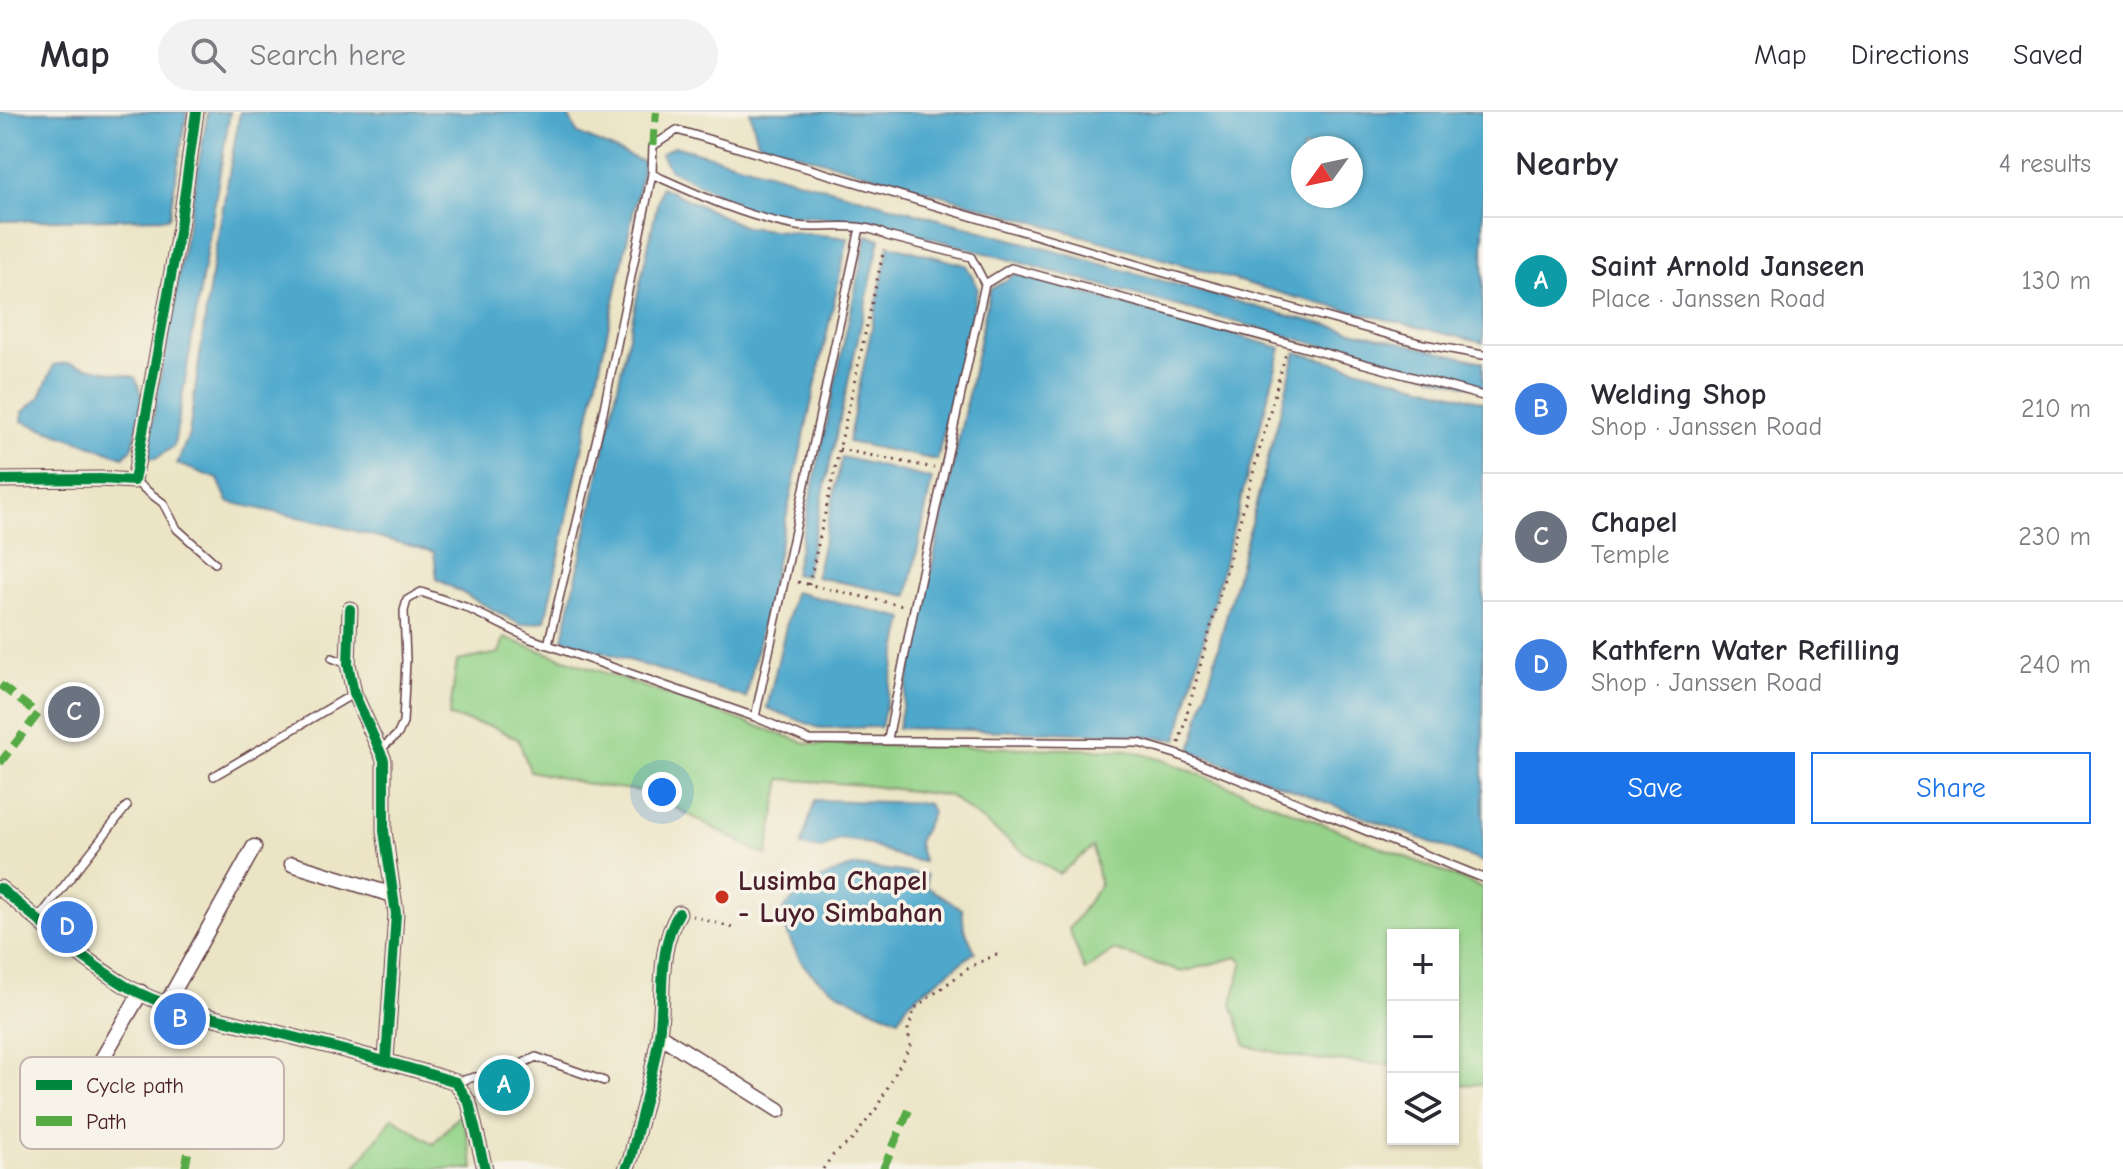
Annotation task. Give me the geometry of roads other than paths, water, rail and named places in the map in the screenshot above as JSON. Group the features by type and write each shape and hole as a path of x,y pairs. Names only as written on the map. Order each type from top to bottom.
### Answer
{"street":[{"path":"0,480 134,481 177,242 196,112"},
{"path":"350,609 348,664 354,693 384,760 384,831 396,914 386,1060"},
{"path":"167,1003 254,847"},
{"path":"292,864 393,895"},
{"path":"0,888 87,959 141,992 203,1015 386,1060 456,1082 469,1103 485,1169"},
{"path":"626,1169 659,1035 662,970 679,913"},
{"path":"103,1057 141,992"},
{"path":"659,1035 779,1110"}],"lane":[{"path":"548,645 604,408 652,174 653,146 677,130 1165,273 1423,344 1483,355"},
{"path":"652,174 752,216 799,226 875,228 887,236 971,257 985,284 888,739"},
{"path":"755,717 860,228"},
{"path":"985,284 1011,268 1483,396"},
{"path":"134,481 163,503 177,529 215,563"},
{"path":"381,749 398,734 403,723 406,660 404,611 407,600 421,592 465,607 548,645 755,717 809,740 1139,743 1176,754 1483,878"},
{"path":"332,658 348,664"},
{"path":"214,776 354,693"},
{"path":"38,919 127,806"},
{"path":"456,1082 475,1077 492,1078 536,1057 604,1081"}],"water":[{"path":"0,112 187,112 169,218 0,221"},
{"path":"208,112 230,112 174,446 157,458 146,457"},
{"path":"240,112 566,112 578,134 644,162 545,621 521,625 437,579 434,552 321,522 228,502 218,479 177,464 189,434 212,269"},
{"path":"750,112 1483,112 1483,343 1298,298 758,142"},
{"path":"674,146 1293,317 1483,362 1483,390 869,221 753,212 669,169 661,154"},
{"path":"661,187 745,227 848,238 746,698 563,639"},
{"path":"867,235 880,239 805,576 794,574"},
{"path":"889,245 966,265 978,288 937,460 848,442"},
{"path":"1016,274 1281,348 1177,740 1119,734 898,728 990,290"},
{"path":"1296,352 1483,402 1483,862 1191,751"},
{"path":"68,363 135,377 144,400 132,449 123,457 22,421 23,412 40,397 54,365"},
{"path":"842,457 932,479 908,596 816,577"},
{"path":"794,592 904,618 881,727 819,728 767,708"},
{"path":"815,800 928,803 932,813 918,842 923,862 862,842 839,839 822,849 801,846"},
{"path":"857,866 926,875 927,887 962,909 964,928 975,952 908,1003 899,1019 846,996 809,971 795,950 780,914 814,883"}],"place":[{"name":"Chapel","path":"74,712"},
{"name":"Lusimba Chapel - Luyo Simbahan","path":"722,897"},
{"name":"Kathfern Water Refilling","path":"67,927"},
{"name":"Welding Shop","path":"180,1019"},
{"name":"Saint Arnold Janseen","path":"504,1085"}]}
